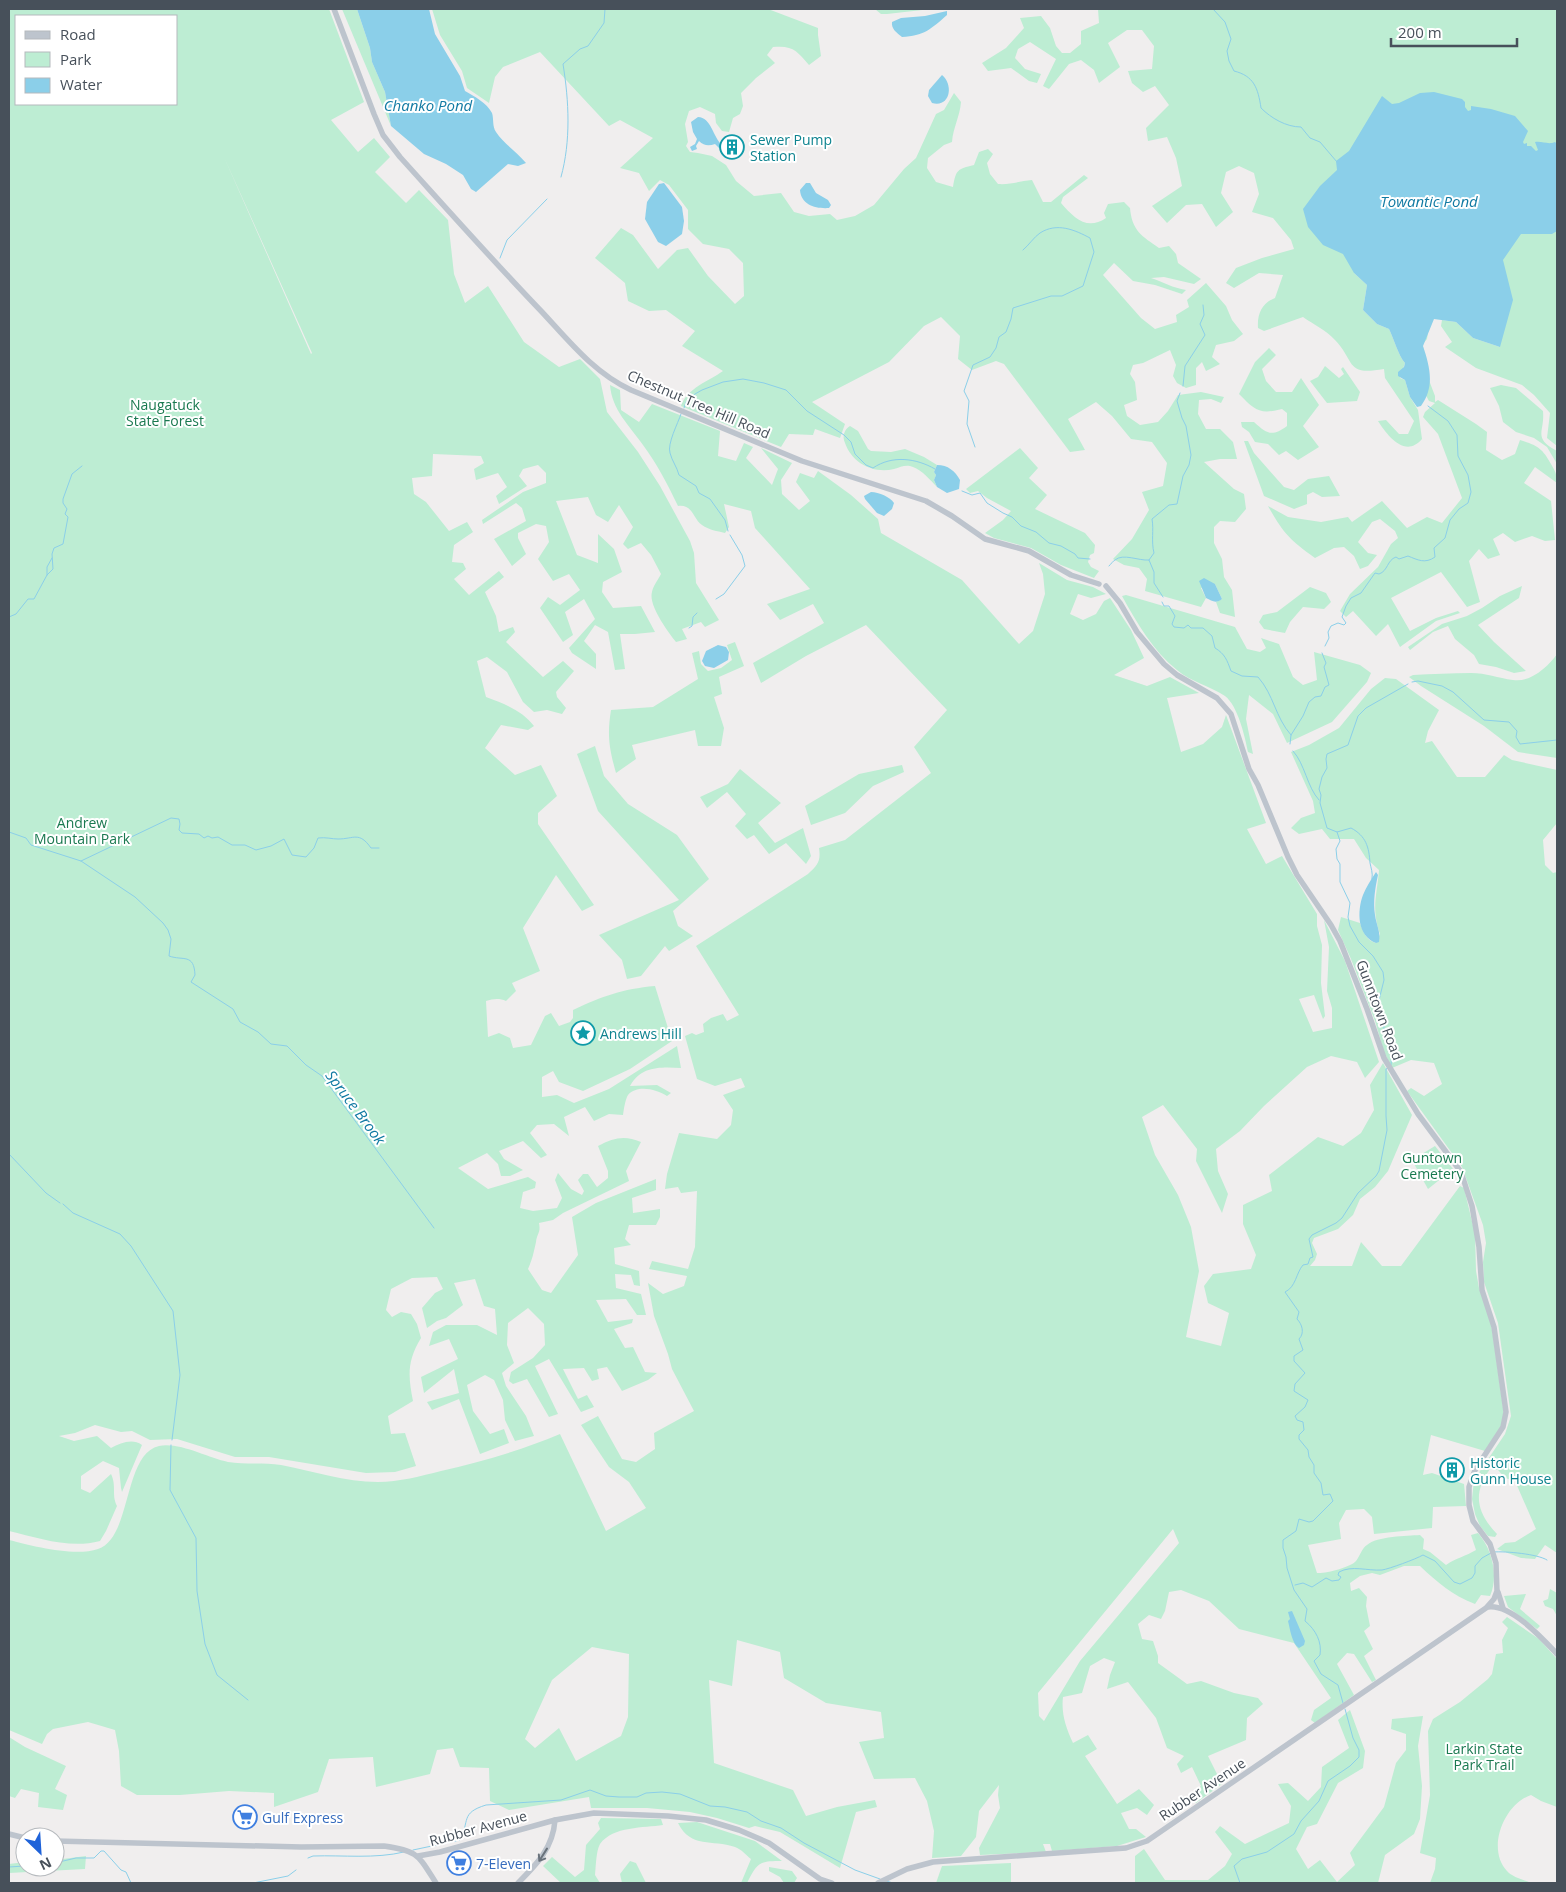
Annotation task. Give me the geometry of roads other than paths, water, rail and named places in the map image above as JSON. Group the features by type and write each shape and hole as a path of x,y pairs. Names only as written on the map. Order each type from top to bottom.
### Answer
{"street":[{"name":"Chestnut Tree Hill Road","path":"334,9 374,114 384,135 400,157 512,282 581,354 606,376 631,390 802,461 926,501 985,539 1029,551 1072,575 1098,584"},
{"name":"Gunntown Road","path":"1106,586 1120,603 1137,632 1164,664 1177,675 1217,698 1231,714 1249,769 1293,868 1332,925 1340,941 1390,1071 1418,1114 1461,1172 1472,1206 1479,1247 1482,1290 1494,1327 1506,1412 1501,1431 1471,1478 1469,1498 1473,1520 1494,1552 1498,1591 1503,1608"},
{"name":"Rubber Avenue","path":"879,1883 907,1869 933,1862 1126,1848 1147,1841 1488,1607 1498,1591"},
{"path":"1488,1607 1503,1608 1537,1634 1557,1654"},
{"name":"Rubber Avenue","path":"65,1841 301,1847 384,1846 417,1855 440,1852 555,1820 594,1813 668,1816 706,1820 739,1830 769,1843 820,1879 832,1883"},
{"path":"518,1883 539,1863 550,1846 555,1820"},
{"path":"417,1855 436,1883"}],"water":[{"name":"Chanko Pond","path":"357,9 429,9 435,34 460,76 465,91 490,109 496,132 526,163 518,166 508,164 476,192 471,189 463,175 446,164 424,154 391,126 385,92 372,62 370,48"},
{"path":"947,11 947,15 927,31 916,35 902,37 892,27 892,22 901,18 925,16"},
{"path":"942,75 948,84 948,95 943,102 938,104 932,103 928,96 929,90"},
{"name":"Towantic Pond","path":"1434,92 1462,99 1468,111 1471,110 1471,106 1491,109 1515,116 1528,131 1523,142 1524,144 1527,143 1527,146 1531,146 1536,151 1538,150 1535,142 1555,142 1557,144 1557,231 1552,234 1521,234 1503,260 1513,300 1500,347 1473,338 1456,322 1434,319 1423,346 1428,362 1430,384 1425,399 1421,406 1417,407 1410,397 1405,380 1398,376 1398,372 1404,367 1405,363 1389,329 1377,324 1363,310 1367,285 1354,273 1343,254 1323,245 1308,227 1303,209 1320,186 1337,170 1336,161 1349,151 1382,96 1392,104 1399,103 1420,93"},
{"path":"698,117 706,120 719,142 722,145 727,145 730,149 728,152 723,152 715,144 707,145 699,141 696,146 697,149 692,151 690,147 695,144 697,139 691,122"},
{"path":"664,183 682,207 684,221 682,234 666,246 658,242 645,219 647,202 659,184"},
{"path":"806,183 810,183 816,193 828,200 831,205 829,208 814,207 806,203 800,190"},
{"path":"937,465 948,467 956,474 960,480 959,489 947,493 937,487 934,480 936,475 934,472"},
{"path":"871,492 884,495 894,503 892,509 884,516 877,513 865,499 864,496"},
{"path":"1204,578 1215,584 1222,599 1220,601 1216,602 1206,598 1199,581"},
{"path":"718,645 726,647 729,652 728,660 714,668 705,666 702,661 706,651"},
{"path":"1376,872 1378,875 1374,910 1379,931 1379,942 1376,943 1365,935 1359,915 1363,895"},
{"path":"1292,1611 1305,1641 1304,1645 1299,1648 1293,1640 1288,1621 1290,1619 1288,1612"}],"waterway":[{"path":"561,177 568,135 567,92 563,64 580,49 588,46 604,23 605,9"},
{"path":"1213,9 1225,22 1231,39 1227,51 1229,61 1234,71 1246,76 1254,84 1261,108 1279,121 1295,127 1301,127 1310,138 1320,142 1337,162"},
{"path":"500,258 507,240 547,199"},
{"path":"975,447 967,424 969,401 964,391 973,365 990,357 996,348 999,337 1006,332 1013,308 1051,296 1062,296 1083,286 1094,252 1090,238 1066,228 1053,228 1040,233 1023,250"},
{"path":"1183,386 1185,366 1205,335 1200,324 1204,315 1203,305"},
{"path":"684,408 686,402 695,394 723,382 743,379 764,383 786,390 807,411 844,435 851,442 855,454 866,465 873,468 888,461 904,459 920,462 935,469"},
{"path":"1149,560 1154,553 1152,519 1169,505 1177,504 1183,476 1189,465 1191,455 1186,426 1177,401 1180,393"},
{"path":"1325,646 1329,638 1328,632 1331,626 1338,623 1344,625 1346,623 1342,617 1346,606 1351,598 1361,593 1375,573 1382,573 1391,560 1396,557 1399,559 1408,556 1425,561 1435,557 1434,548 1445,538 1450,520 1459,509 1468,503 1471,492 1468,475 1458,456 1457,435 1448,421 1428,406"},
{"path":"681,414 670,444 669,449 672,459 679,475 696,486 699,493 710,499 725,520 728,531"},
{"path":"9,617 16,614 28,599 34,599 47,575 53,569 52,554 54,548 63,544 68,517 65,514 67,509 63,499 72,474 82,466"},
{"path":"962,491 972,495 980,493 987,503 1012,517 1021,526 1036,532 1049,543 1061,546 1075,554 1078,558 1090,559"},
{"path":"716,599 724,594 745,566 742,555 730,535"},
{"path":"1109,566 1114,560 1122,557 1149,560 1154,572 1154,583 1163,597"},
{"path":"47,575 47,567 52,558"},
{"path":"1162,602 1164,606 1169,606 1175,616 1172,624 1174,627 1184,628 1188,625 1191,628 1203,628 1212,636 1215,648 1225,658 1231,671 1242,676 1258,677 1268,691 1281,721 1291,735"},
{"path":"689,628 692,626 693,617 697,613"},
{"path":"1290,744 1291,735 1309,702 1315,697 1321,696 1325,687 1329,685 1324,667 1326,663 1322,653"},
{"path":"1412,682 1418,681 1442,686 1453,692 1484,720 1509,722 1517,731 1516,737 1520,744 1557,740"},
{"path":"1372,879 1366,842 1351,828 1337,832 1327,828 1320,803 1321,795 1319,789 1327,768 1327,754 1348,745 1358,716 1366,708 1408,684"},
{"path":"1293,751 1319,800"},
{"path":"81,861 171,818 179,819 179,830 182,833 199,834 204,838 208,836 212,838 218,837 232,845 245,845 256,850 271,846 284,839 292,855 306,857 314,848 318,838 338,839 356,837 363,839 371,848 379,848"},
{"name":"Spruce Brook","path":"9,832 26,838 31,845 81,861 135,897 163,923 171,939 169,956 187,959 192,963 195,975 191,982 233,1009 240,1022 258,1032 271,1044 287,1046 306,1065 322,1076 434,1228"},
{"path":"1337,832 1340,841 1336,849 1337,859 1340,864 1340,882 1350,903 1348,917 1350,926 1359,942 1373,956 1383,972 1384,980 1379,1000 1384,1028 1392,1049 1391,1065"},
{"path":"1343,1703 1338,1685 1321,1674 1314,1661 1320,1655 1319,1641 1315,1632 1305,1621 1307,1609 1294,1590 1283,1548 1283,1540 1296,1531 1299,1519 1309,1522 1313,1521 1333,1501 1330,1494 1323,1495 1321,1483 1314,1473 1314,1465 1309,1457 1308,1450 1299,1439 1299,1435 1304,1430 1303,1422 1297,1420 1295,1416 1305,1407 1308,1400 1294,1391 1295,1384 1305,1373 1294,1361 1294,1356 1303,1350 1299,1339 1302,1329 1297,1319 1299,1312 1285,1292 1294,1283 1303,1265 1308,1264 1310,1258 1313,1257 1309,1239 1312,1235 1342,1218 1358,1193 1379,1171 1387,1130 1386,1069 1388,1068"},
{"path":"9,1154 46,1193 60,1203"},
{"path":"63,1204 73,1213 120,1234 131,1246 173,1311 180,1375 172,1440"},
{"path":"171,1445 170,1490 196,1538 197,1591 205,1644 217,1675 248,1700"},
{"path":"1494,1552 1529,1555 1547,1560"},
{"path":"1295,1585 1303,1583 1312,1587 1326,1578 1332,1581 1339,1580 1341,1577 1338,1575 1339,1572 1344,1570 1382,1570 1423,1555 1435,1561 1454,1582 1460,1584 1472,1578 1475,1573 1475,1566 1482,1558 1491,1553"},
{"path":"1240,1883 1234,1866 1242,1859 1267,1852 1294,1834 1301,1821 1319,1801 1328,1781 1350,1766 1359,1757 1359,1750 1353,1738 1345,1709"},
{"path":"413,1850 460,1840 469,1815 472,1811 486,1805 561,1800 590,1790 606,1796 619,1797 637,1797 646,1793 662,1792 680,1794 710,1806 747,1812 761,1821 781,1828 804,1843 855,1870 880,1879"},
{"path":"65,1861 76,1858 94,1858 101,1851 104,1851 121,1870 126,1872 131,1883"},
{"path":"308,1858 313,1856 382,1855 404,1852"},
{"path":"9,1867 15,1867"},
{"path":"253,1883 288,1876 296,1870"},
{"path":"886,1881 893,1883"}],"place":[{"name":"Sewer Pump Station","path":"732,147"},
{"name":"Andrews Hill","path":"583,1033"},
{"name":"Historic Gunn House","path":"1452,1470"},
{"name":"Gulf Express","path":"245,1817"},
{"name":"7-Eleven","path":"459,1863"}],"park label":[{"name":"Naugatuck State Forest","path":"165,412"},
{"name":"Andrew Mountain Park","path":"82,830"},
{"name":"Guntown Cemetery","path":"1432,1166"},
{"name":"Larkin State Park Trail","path":"1484,1756"}]}
